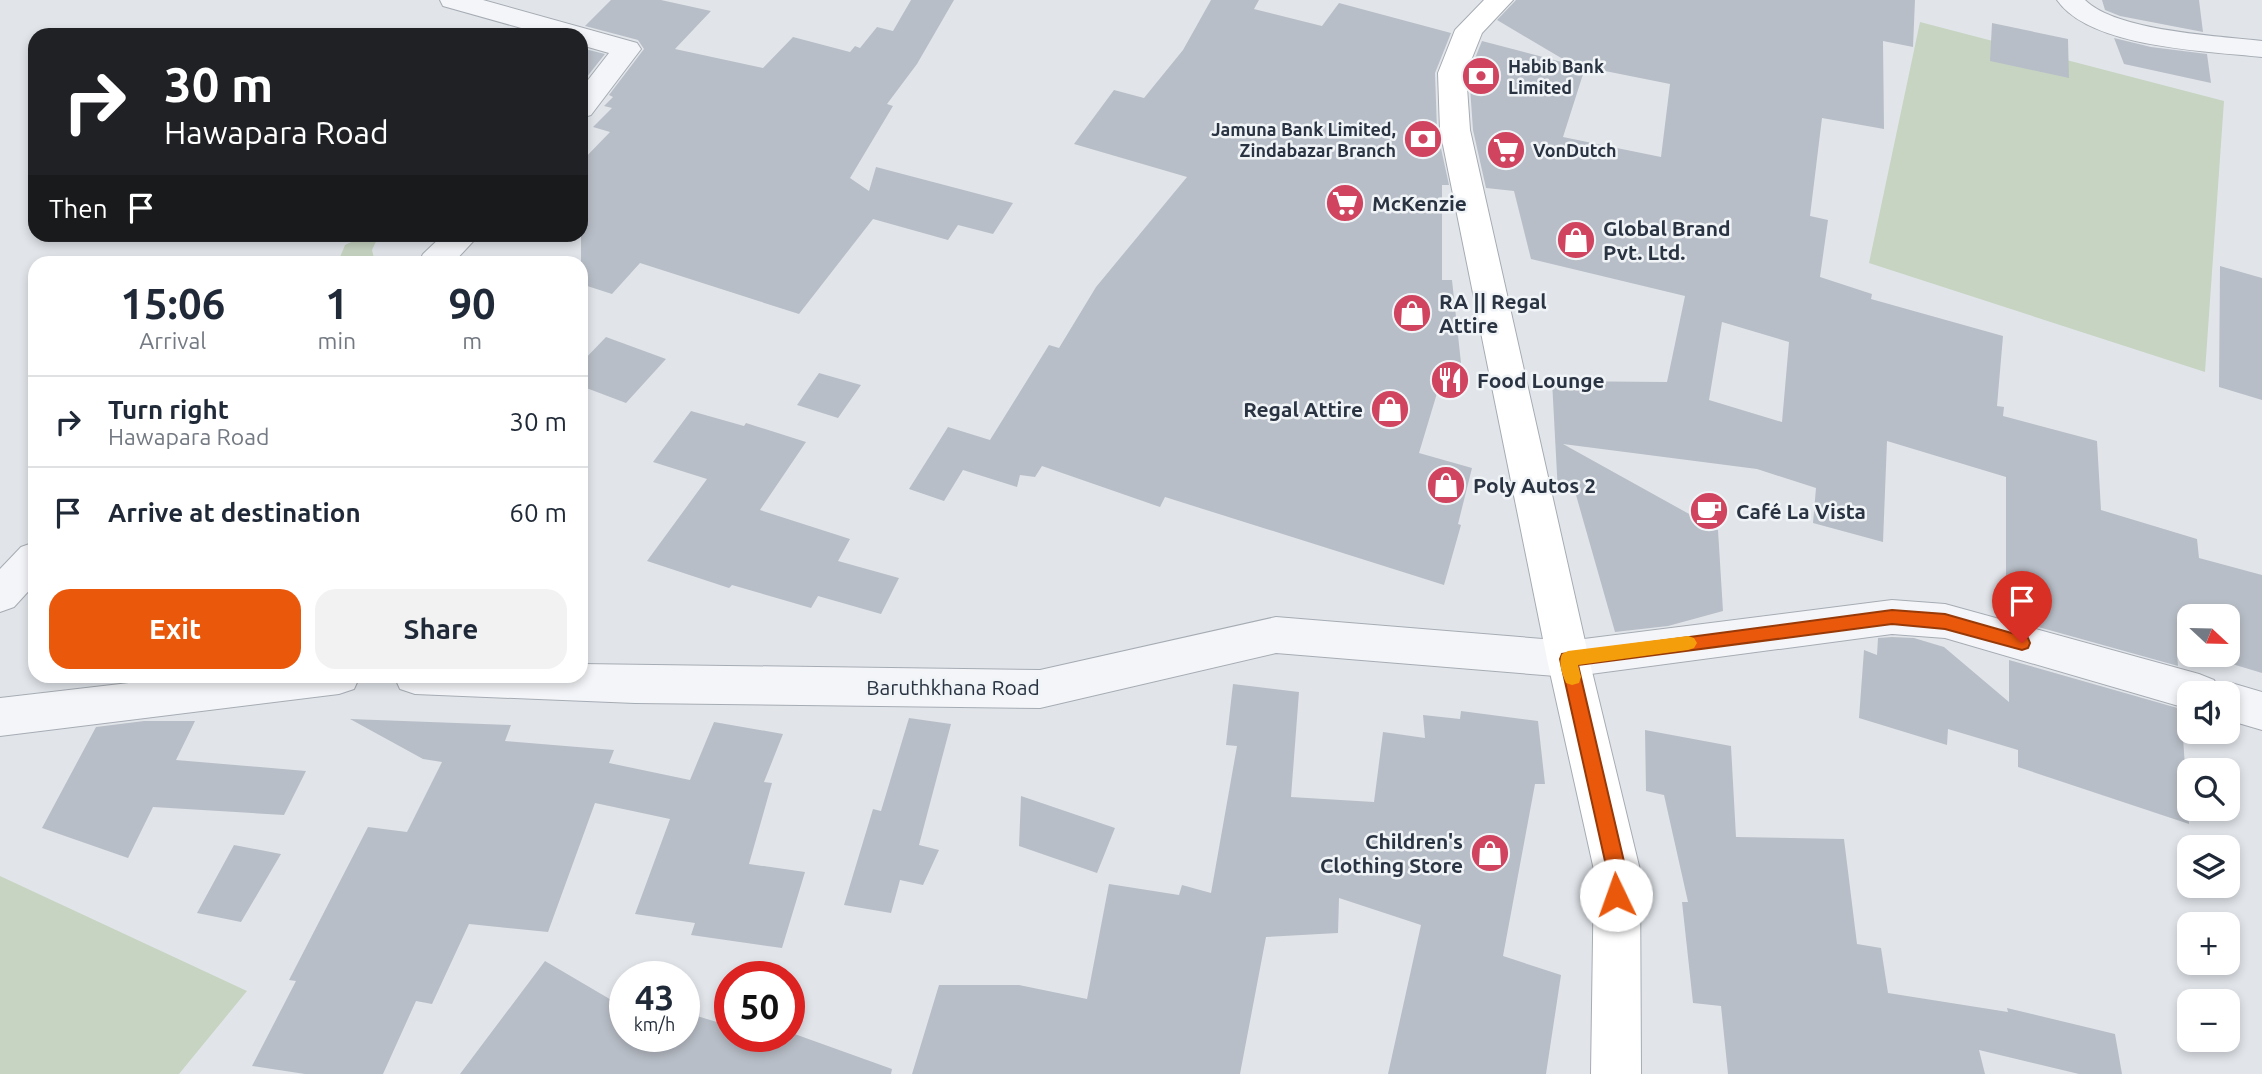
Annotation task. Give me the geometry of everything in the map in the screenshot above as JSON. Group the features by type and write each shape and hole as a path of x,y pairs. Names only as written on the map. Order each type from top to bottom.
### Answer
{"main road":[{"path":"1500,0 1469,30 1452,73 1455,130 1568,659 1617,870 1616,1074"}],"street":[{"path":"453,0 551,28"},
{"path":"2071,2 2096,19 2125,31 2262,49"},
{"path":"588,38 627,49 588,101"},
{"path":"441,256 456,242"},
{"path":"0,595 28,565"},
{"name":"Baruthkhana Road","path":"586,683 1041,689 1276,635 1568,659 1892,617 1945,621 2177,687"},
{"path":"0,718 165,686 217,683"},
{"path":"2240,705 2262,711"}],"green space":[{"path":"1920,22 2224,101 2205,372 1869,263"},
{"path":"351,242 376,242 372,250 374,256 340,256 345,245"},
{"path":"0,876 247,991 179,1074 0,1074"}],"building":[{"path":"611,0 661,0 711,11 675,49 763,68 793,37 850,52 855,46 860,48 877,27 893,31 911,0 954,0 917,64 887,104 893,106 850,178 869,191 876,167 1013,203 993,234 958,225 948,240 873,219 799,314 640,263 612,294 588,286 588,256 581,256 581,242 588,242 588,155 610,132 593,127 612,108 604,106 613,97 609,95 644,49 638,40 585,26"},
{"path":"1211,0 1259,0 1254,9 1322,26 1339,3 1451,33 1435,73 1437,130 1449,185 1442,185 1442,280 1452,280 1461,363 1447,360 1419,453 1472,468 1458,524 1461,525 1444,585 1165,497 1160,507 1042,466 1035,477 1020,475 1017,487 963,470 944,501 909,489 948,427 990,440 1049,345 1059,348 1096,287 1187,177 1074,144 1114,90 1144,98 1183,50"},
{"path":"1516,0 1915,0 1913,47 1883,41 1884,129 1822,118 1810,216 1828,220 1820,277 1872,294 1871,299 2003,336 1997,406 2004,407 2003,416 2097,441 2101,510 2197,539 2199,558 2262,575 2262,673 2240,666 2240,604 2177,604 2177,666 2010,619 2011,592 2006,591 2006,477 1887,441 1883,542 1813,523 1816,488 1757,469 1563,444 1718,530 1723,611 1668,626 1615,632 1576,495 1558,493 1552,381 1667,382 1685,296 1531,259 1514,191 1486,188 1473,130 1469,73 1482,41 1573,65 1497,20","holes":["1575,65 1670,84 1661,157 1563,137 1585,68","1722,322 1789,342 1782,422 1709,400"]},
{"path":"2102,0 2199,0 2203,32 2120,16 2105,10"},
{"path":"1992,23 2068,39 2069,78 1990,61"},
{"path":"2114,38 2151,47 2207,54 2211,83 2124,64"},
{"path":"588,50 605,54 588,75"},
{"path":"2220,266 2262,278 2262,400 2219,387"},
{"path":"606,337 666,359 626,403 588,389 588,356"},
{"path":"819,373 861,385 838,418 797,405"},
{"path":"691,411 744,426 746,423 806,442 760,510 850,539 838,561 899,578 881,614 818,596 811,608 732,585 729,588 647,561 707,479 653,462"},
{"path":"1878,638 1914,638 1944,647 2009,702 2009,660 2177,708 2177,744 2183,744 2184,758 2177,758 2177,820 2018,767 2018,750 1948,729 1947,745 1859,718 1864,650 1877,655"},
{"path":"1233,684 1299,692 1291,797 1374,802 1383,732 1425,738 1423,715 1460,719 1461,711 1538,721 1545,784 1535,784 1503,956 1561,975 1546,1074 1388,1074 1421,925 1339,898 1338,933 1266,937 1240,1074 912,1074 939,985 1019,985 1087,999 1109,884 1179,895 1182,885 1211,893 1237,746 1226,745"},
{"path":"909,718 951,724 919,845 939,850 923,885 900,880 891,913 844,905 873,809 881,811"},
{"path":"350,719 511,725 505,741 614,750 609,763 690,780 714,722 783,734 764,782 772,783 749,864 805,872 782,948 691,935 695,923 635,914 670,819 595,803 548,932 469,924 432,1004 416,1001 383,1074 305,1074 252,1066 296,981 289,980 368,827 407,832 442,762 423,759"},
{"path":"144,721 195,721 176,760 306,771 284,815 153,807 128,858 42,828 96,727"},
{"path":"1645,730 1731,746 1736,837 1844,839 1857,944 1881,948 1888,993 2008,1012 2007,1008 2115,1034 2122,1074 2079,1074 1979,1050 1985,1074 1728,1074 1721,1006 1693,1003 1682,902 1688,902 1664,795 1646,791"},
{"path":"1021,796 1115,828 1097,873 1019,846"},
{"path":"234,845 281,854 241,922 197,913"},
{"path":"545,961 609,999 609,1052 700,1052 700,1017 714,1021 714,1052 805,1052 805,1038 892,1069 891,1074 460,1074"}],"slow traffic":[{"path":"1572,677 1568,659 1688,643"}],"place":[{"name":"Habib Bank Limited","path":"1481,76"},
{"name":"Jamuna Bank Limited, Zindabazar Branch","path":"1423,139"},
{"name":"VonDutch","path":"1506,150"},
{"name":"McKenzie","path":"1345,203"},
{"name":"Global Brand Pvt. Ltd.","path":"1576,240"},
{"name":"RA || Regal Attire","path":"1412,313"},
{"name":"Food Lounge","path":"1450,380"},
{"name":"Regal Attire","path":"1390,409"},
{"name":"Poly Autos 2","path":"1446,485"},
{"name":"Café La Vista","path":"1709,511"},
{"name":"Children's Clothing Store","path":"1490,853"}],"route":[{"path":"1616,895 1617,870 1568,659 1892,617 1945,621 2022,643"}]}
